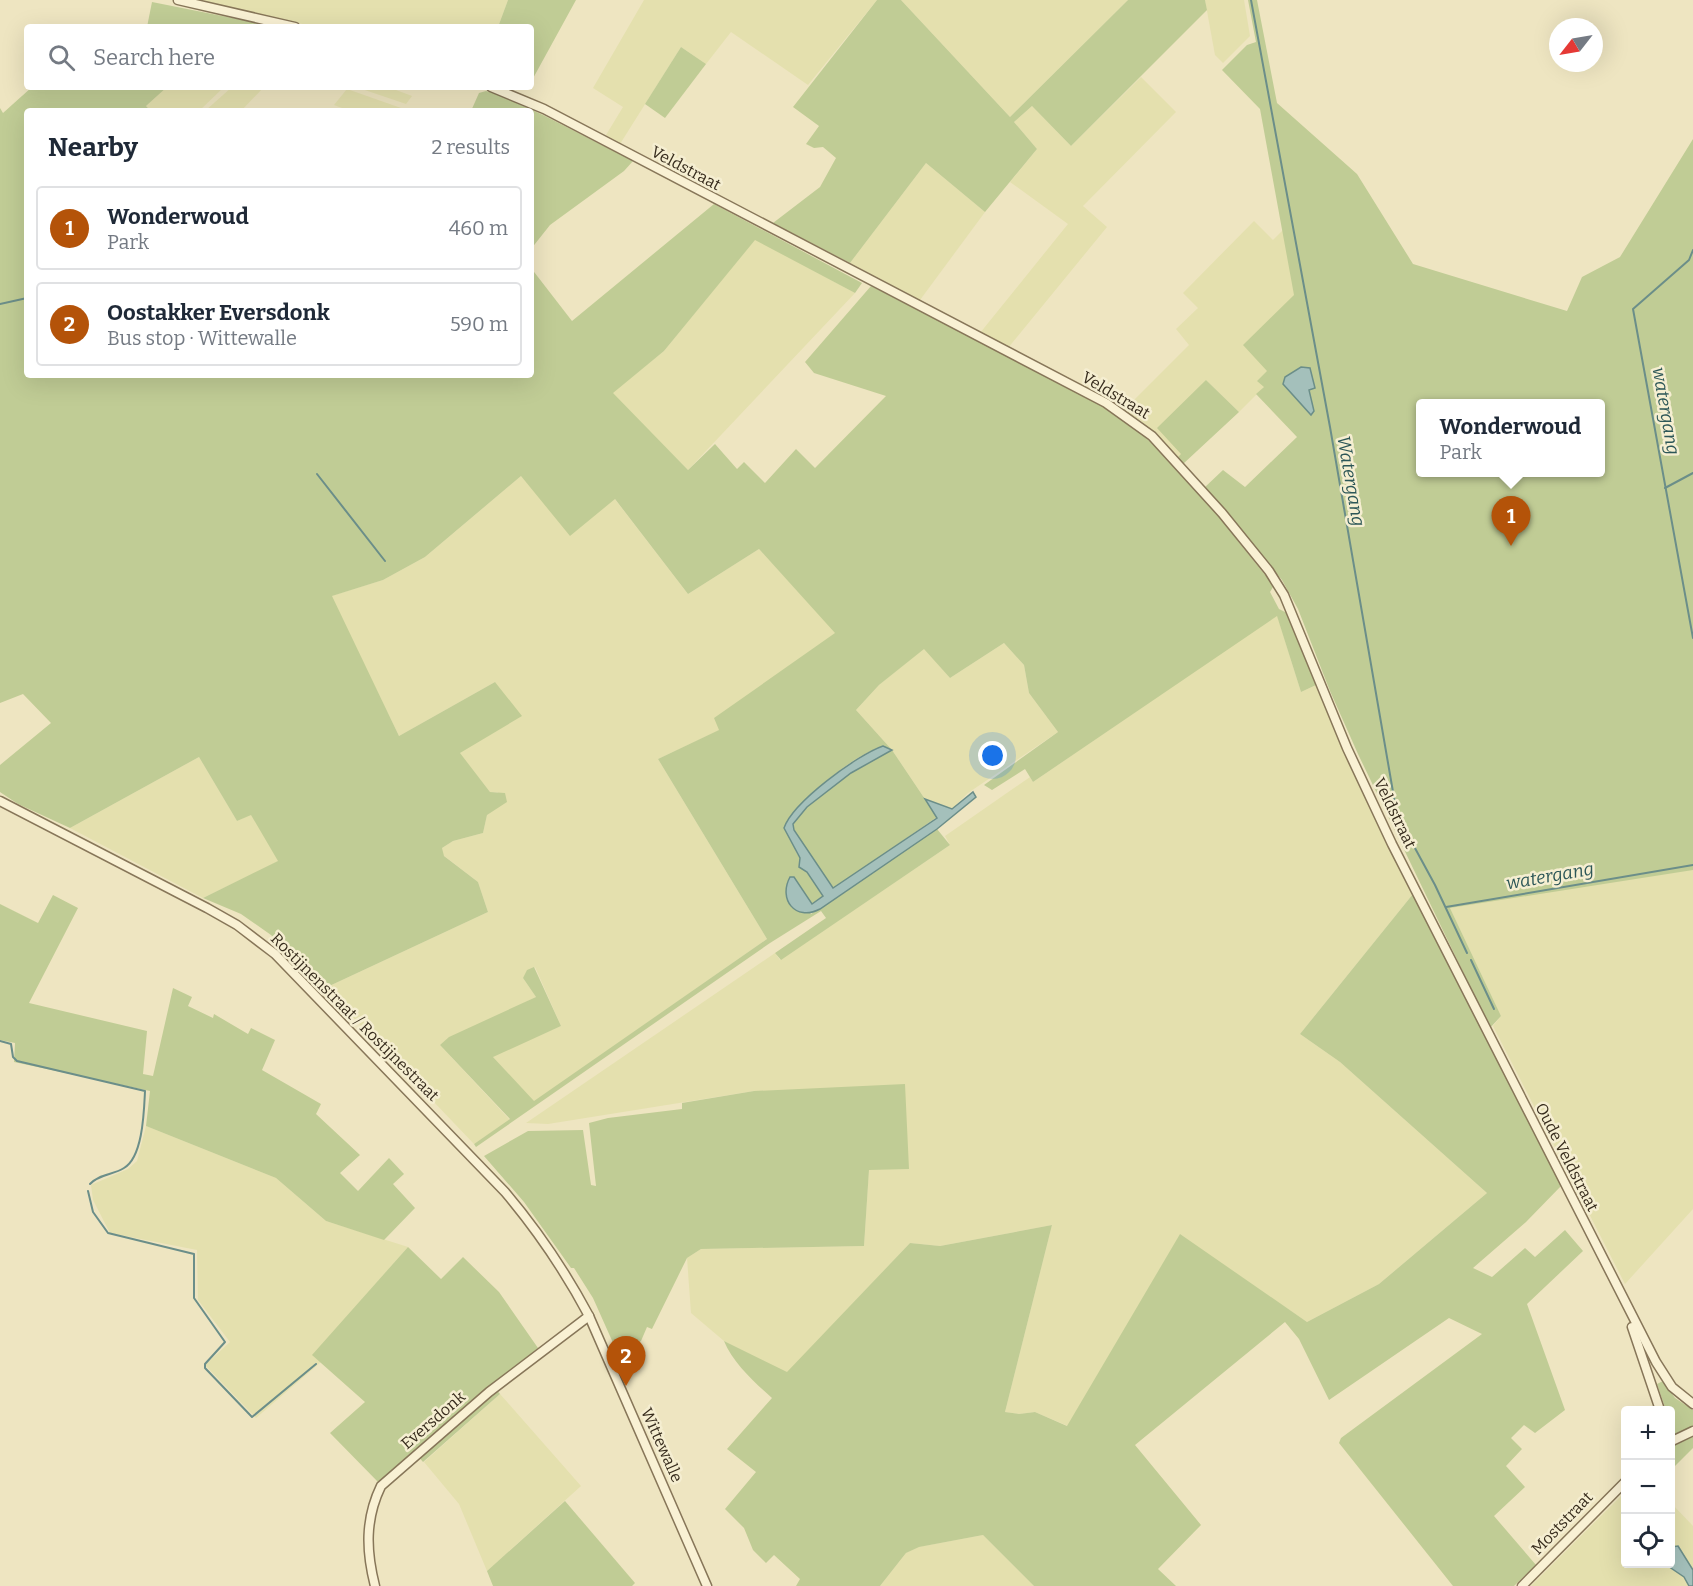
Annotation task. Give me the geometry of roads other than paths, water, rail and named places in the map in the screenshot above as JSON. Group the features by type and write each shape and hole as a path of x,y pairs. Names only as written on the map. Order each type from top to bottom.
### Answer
{"street":[{"path":"178,0 282,24"},
{"name":"Veldstraat","path":"498,90 544,109 1106,403 1152,436 1222,513 1269,571 1284,595 1347,748 1482,1023"},
{"name":"Rostijnenstraat / Rostijnestraat","path":"0,801 207,908 237,925 275,954 505,1192 540,1235 570,1281 589,1316"},
{"name":"Oude Veldstraat","path":"1482,1023 1624,1304 1672,1387 1693,1404"},
{"name":"Oude Veldstraat","path":"1624,1304 1659,1406"},
{"name":"Eversdonk","path":"375,1586 368,1558 368,1532 374,1501 381,1486 489,1392 589,1316"},
{"name":"Wittewalle","path":"589,1316 706,1586"},
{"path":"1675,1440 1693,1431"},
{"name":"Moststraat","path":"1522,1586 1621,1486"}],"water":[{"path":"1301,367 1310,368 1315,388 1309,390 1314,411 1311,415 1283,384 1285,377"},
{"path":"883,746 892,750 851,773 807,807 793,824 794,830 833,888 937,818 925,799 952,809 973,792 976,797 937,829 820,909 803,913 796,910 791,906 786,893 790,877 794,877 812,904 823,896 807,872 799,867 800,858 784,828 790,817 812,793 858,759"},
{"path":"1675,1546 1678,1546 1693,1570 1693,1586 1689,1586 1684,1577 1671,1568 1675,1568"}],"waterway":[{"name":"Watergang","path":"1251,0 1330,427 1397,815 1435,885 1467,953"},
{"name":"watergang","path":"1693,250 1689,260 1633,309 1693,638"},
{"path":"0,304 24,299"},
{"path":"1665,488 1693,473"},
{"path":"317,474 385,561"},
{"name":"watergang","path":"1446,907 1693,865"},
{"path":"1471,960 1494,1009"},
{"path":"0,1041 11,1044 13,1057 17,1061 145,1091 141,1133 135,1154 124,1168 98,1178 90,1184"},
{"path":"88,1191 93,1212 108,1233 194,1254 194,1298 225,1342 205,1364 205,1368 252,1417 316,1364"}],"place":[{"name":"Wonderwoud","path":"1511,546"},
{"name":"Oostakker Eversdonk","path":"626,1386"}]}
